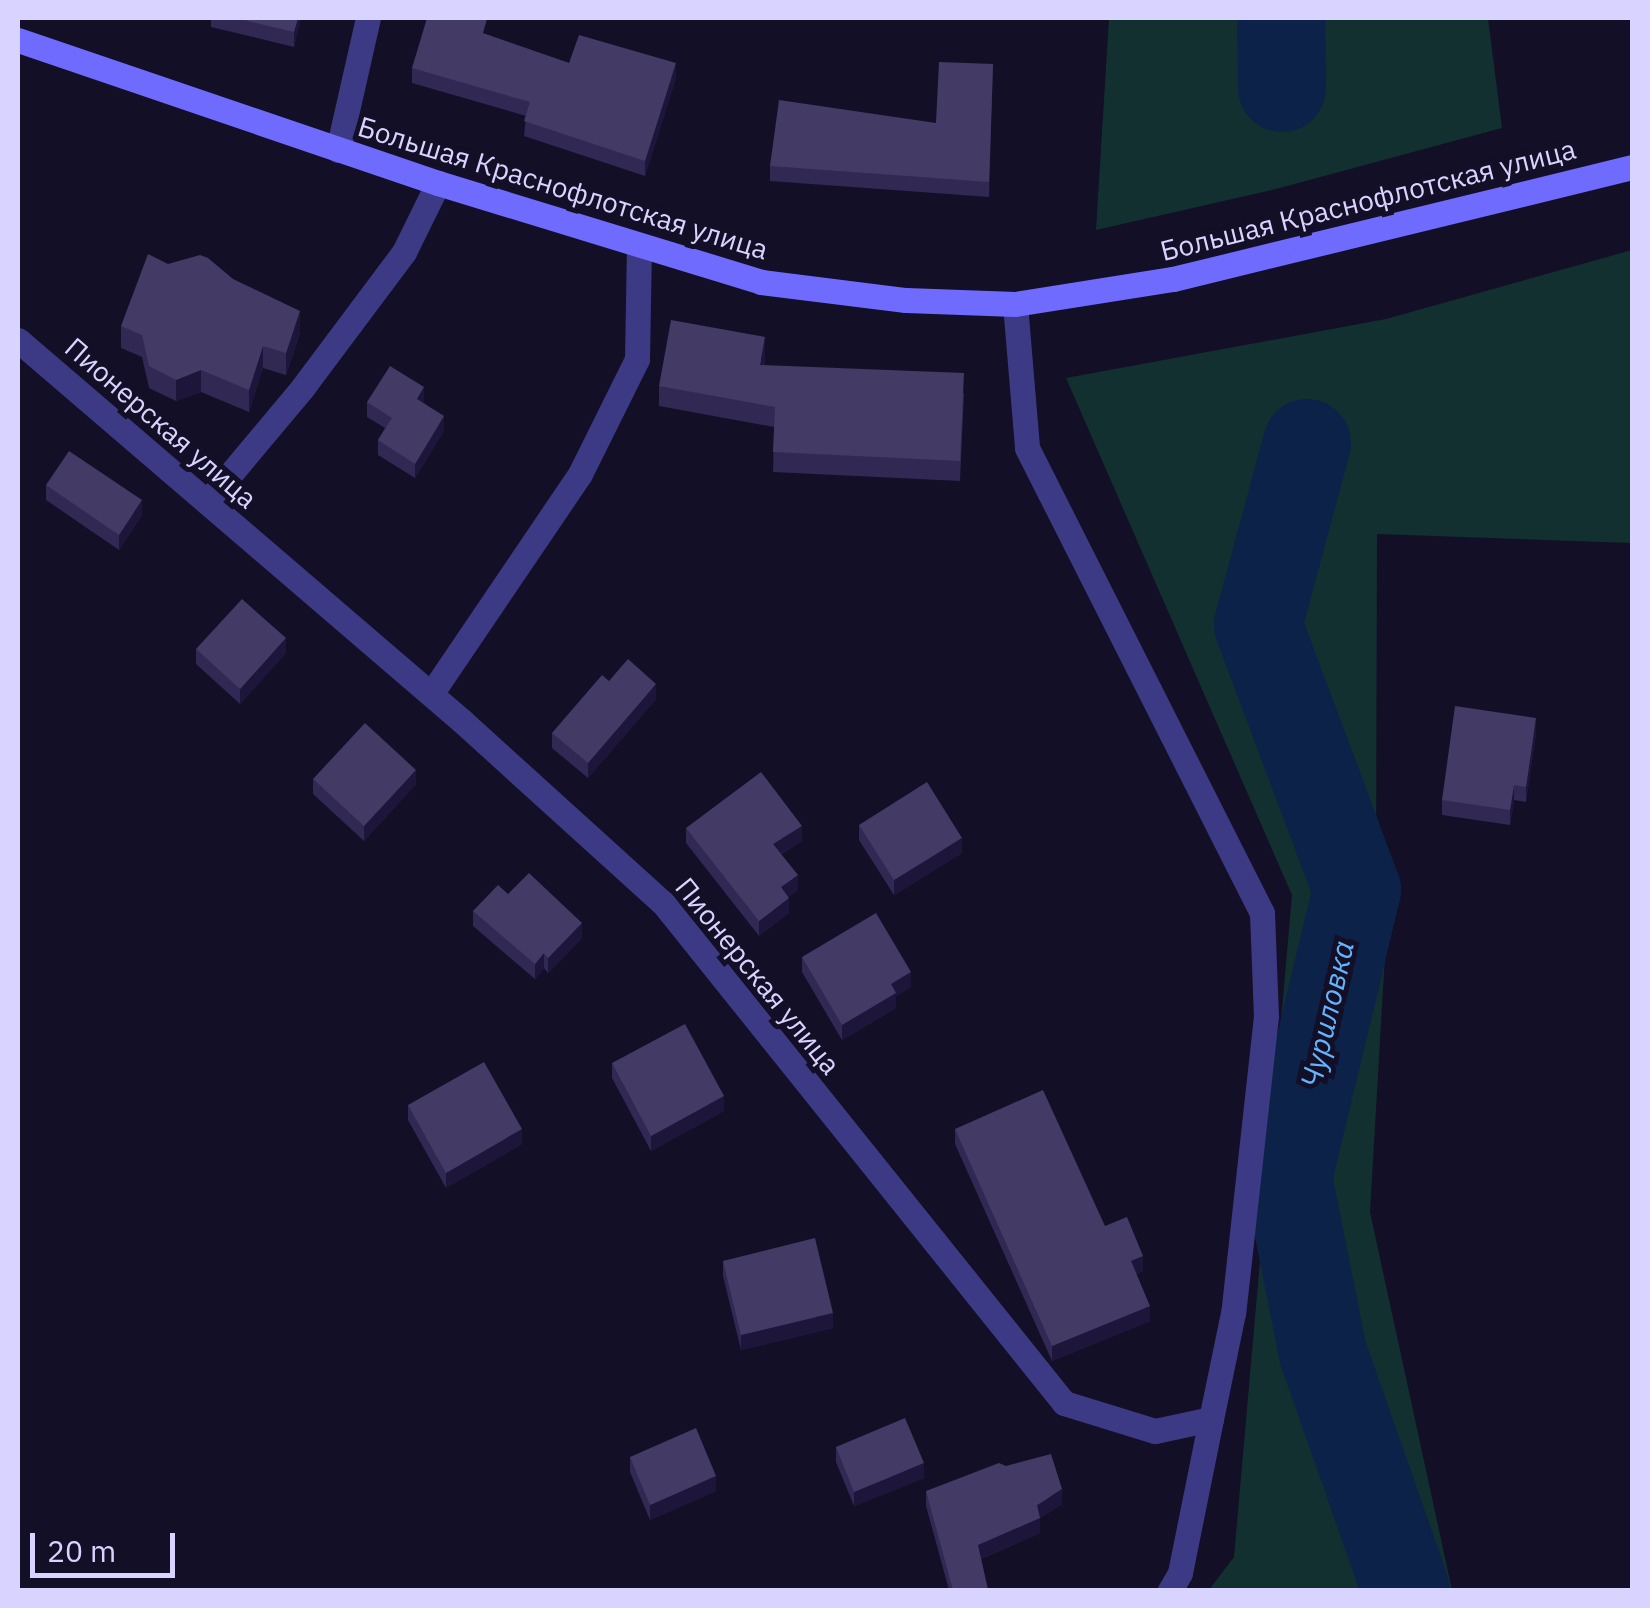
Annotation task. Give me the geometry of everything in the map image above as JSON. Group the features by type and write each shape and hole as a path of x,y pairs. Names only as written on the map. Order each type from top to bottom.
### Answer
{"main road":[{"name":"Большая Краснофлотская улица","path":"18,40 438,183 761,282 906,300 1014,304 1173,279 1632,167"}],"street":[{"path":"338,150 368,18"},
{"path":"207,502 303,387 404,252 438,183"},
{"path":"431,694 580,474 638,358 639,245"},
{"path":"1014,304 1027,448 1262,913 1266,1016 1233,1313 1180,1573 1170,1590"},
{"name":"Пионерская улица","path":"18,340 431,694 663,903 1064,1403 1155,1431 1211,1420"}],"green space":[{"path":"1109,18 1488,18 1502,128 1276,189 1096,230"},
{"path":"1632,250 1632,543 1377,534 1376,867 1387,921 1370,1212 1452,1590 1209,1590 1234,1557 1292,895 1066,378 1386,319"}],"building":[{"path":"235,18 298,18 294,32"},
{"path":"427,18 487,19 483,33 569,63 579,35 676,63 645,161 524,121 530,102 412,68"},
{"path":"939,62 993,64 989,182 770,166 779,100 936,123"},
{"path":"148,254 168,264 200,255 208,258 233,279 300,311 286,353 263,346 249,390 201,370 176,380 149,366 142,335 121,326"},
{"path":"671,320 765,337 760,365 964,373 960,461 773,452 775,407 659,386"},
{"path":"390,366 424,387 417,399 444,416 415,464 378,440 392,418 367,402"},
{"path":"69,451 142,500 119,535 46,485"},
{"path":"242,599 286,638 240,689 196,649"},
{"path":"628,659 656,684 588,763 552,733 602,675 609,681"},
{"path":"1455,706 1536,718 1526,787 1514,785 1510,810 1442,800"},
{"path":"365,723 416,770 364,826 313,779"},
{"path":"761,772 802,826 773,844 798,875 781,887 789,898 759,921 686,828"},
{"path":"927,782 962,838 894,880 859,825"},
{"path":"529,873 582,923 548,958 544,953 535,964 473,911 498,885 508,894"},
{"path":"876,913 911,972 891,984 896,993 842,1025 802,957"},
{"path":"685,1024 724,1096 651,1136 612,1063"},
{"path":"484,1062 522,1129 446,1173 408,1105"},
{"path":"1043,1090 1105,1226 1127,1217 1143,1256 1131,1261 1150,1306 1052,1346 955,1129"},
{"path":"815,1238 833,1313 741,1335 723,1261"},
{"path":"905,1418 924,1463 854,1492 836,1447"},
{"path":"696,1428 716,1476 650,1505 630,1457"},
{"path":"1051,1454 1062,1489 1037,1505 1040,1518 978,1545 988,1590 953,1590 926,1491 999,1463 1006,1466"}],"waterway":[{"name":"Чуриловка","path":"1281,18 1282,88"},
{"name":"Чуриловка","path":"1307,443 1258,625 1357,890 1288,1178 1323,1353 1406,1590"}]}
